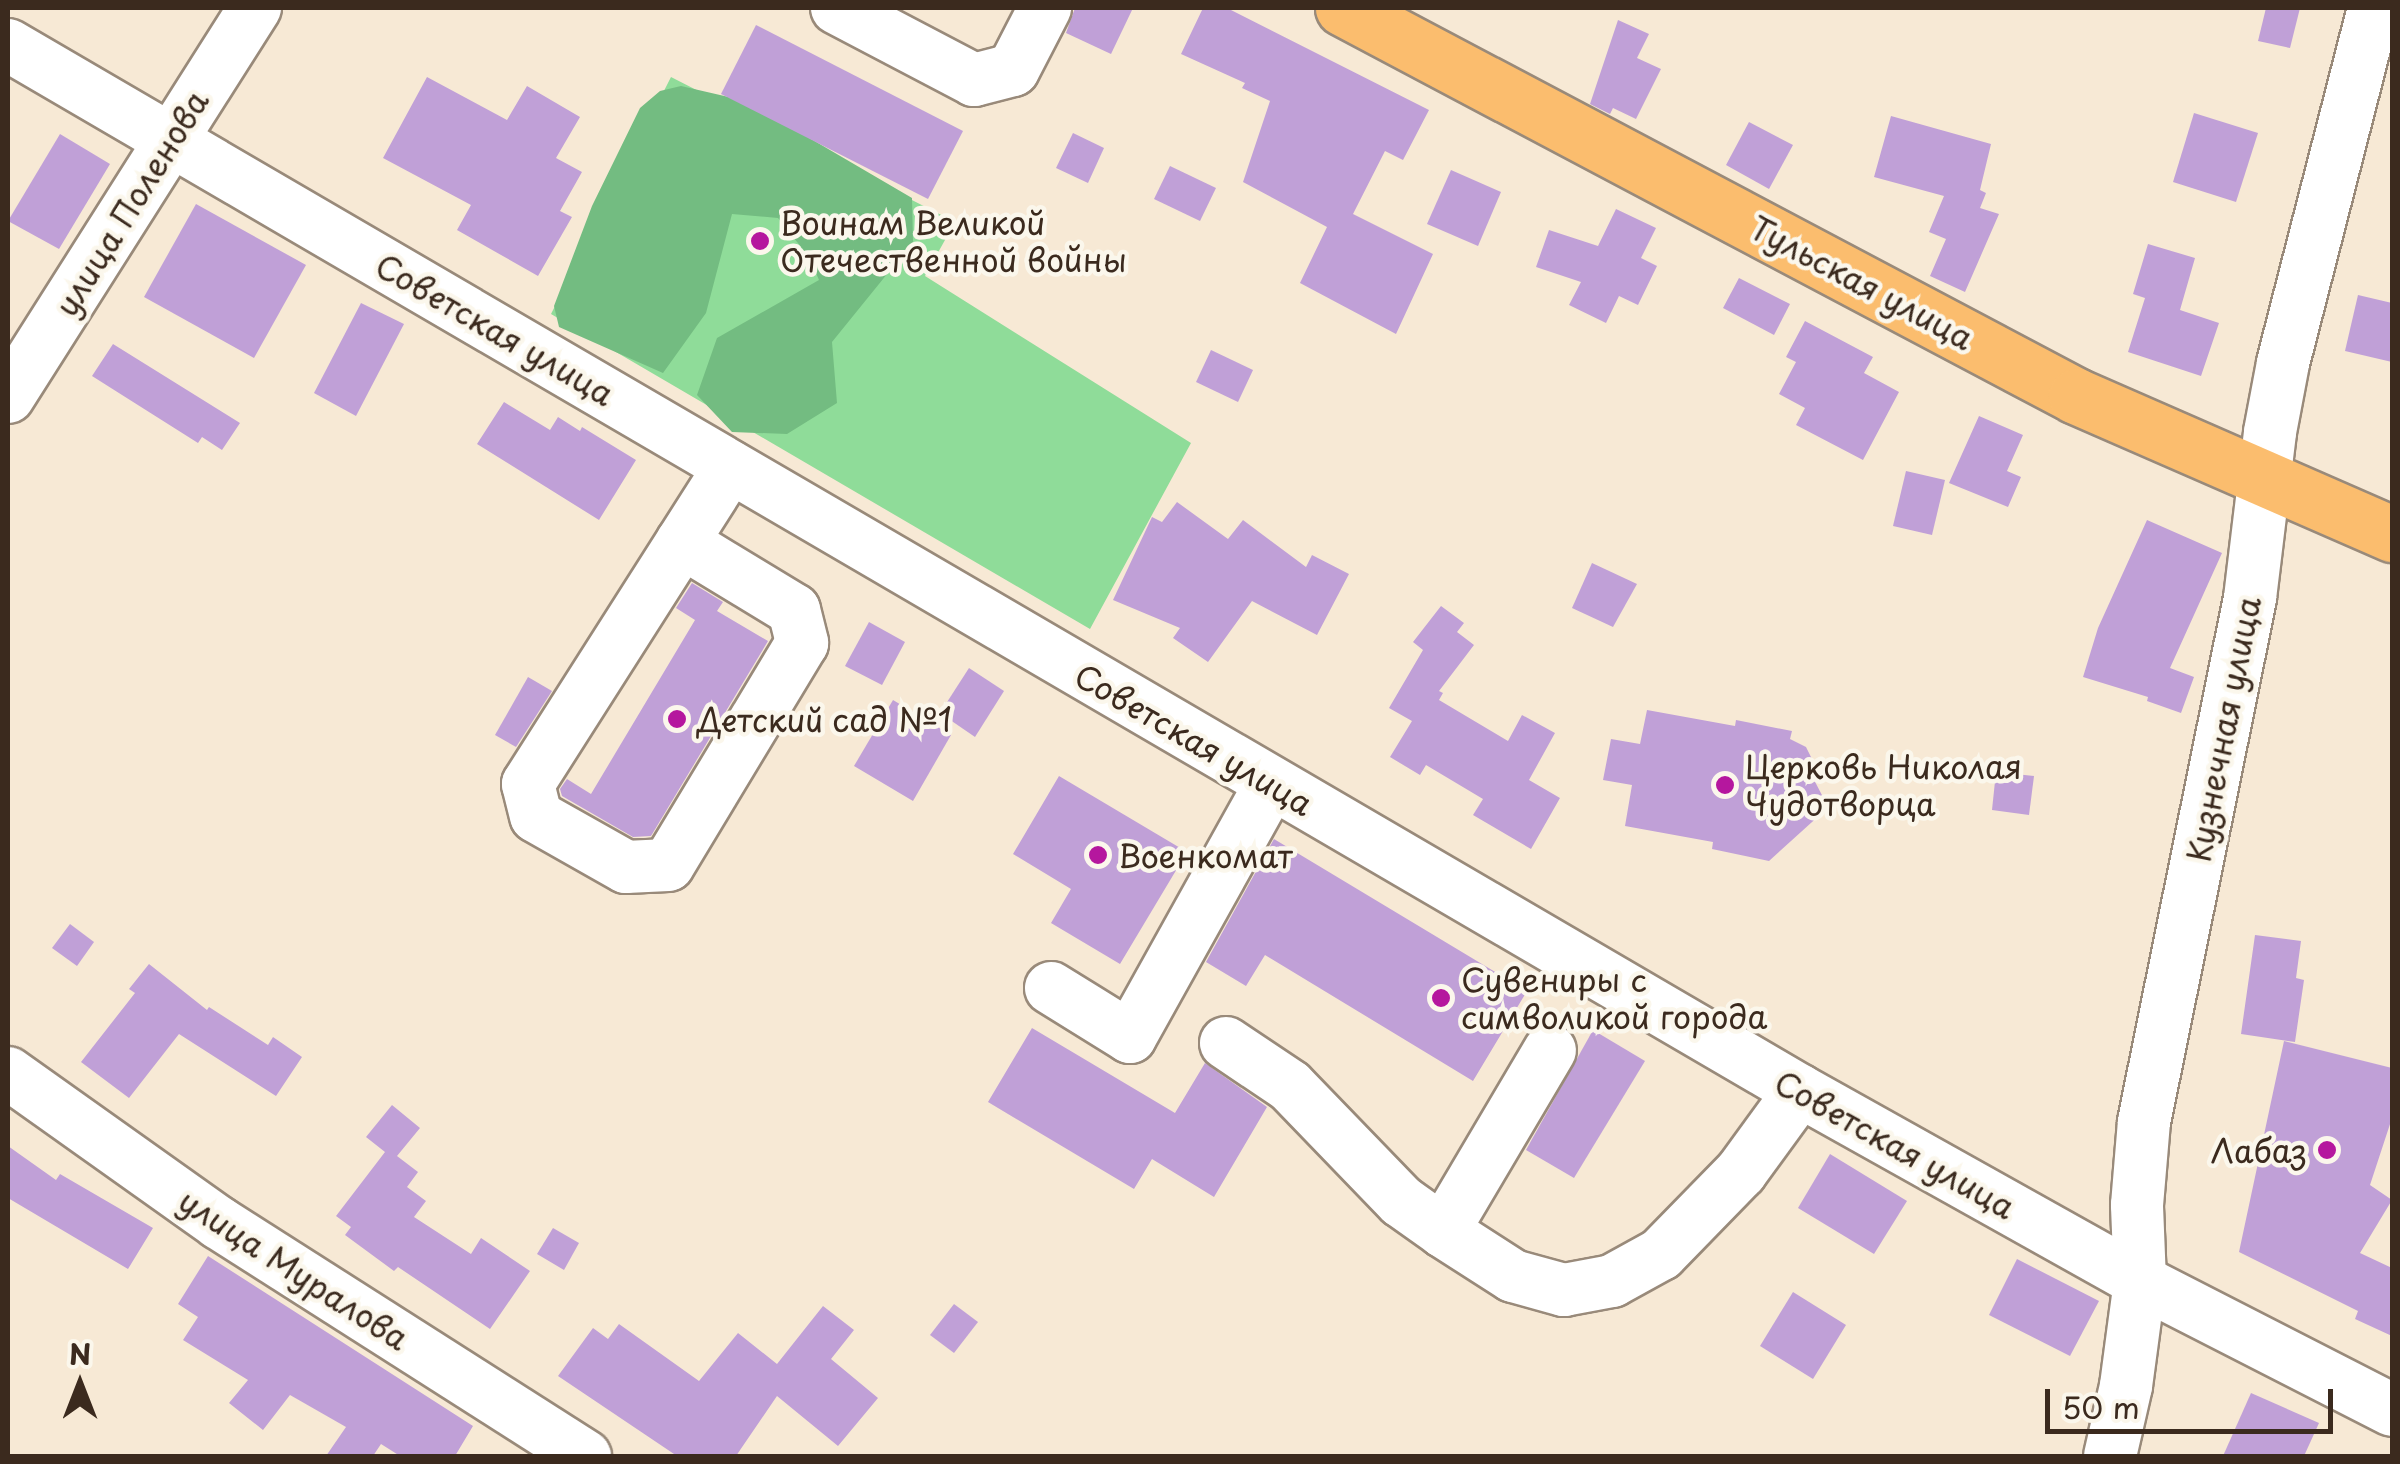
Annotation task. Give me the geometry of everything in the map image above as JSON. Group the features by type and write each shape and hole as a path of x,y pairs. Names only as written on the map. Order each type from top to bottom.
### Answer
{"main road":[{"name":"Тульская улица","path":"1343,8 2076,396 2392,534"}],"street":[{"name":"улица Поленова","path":"8,397 255,8"},
{"path":"838,8 974,80 1012,70 1045,8"},
{"name":"Кузнечная улица","path":"2110,1456 2126,1386 2140,1281 2137,1205 2144,1122 2250,598 2282,363 2374,8"},
{"name":"Советская улица","path":"8,45 1800,1091 2140,1281 2392,1410"},
{"path":"682,542 794,610 802,643 668,865 626,868 536,816 528,784 682,542 730,467"},
{"path":"1052,988 1130,1037 1270,784"},
{"path":"1226,1043 1290,1086 1401,1200 1443,1231 1513,1276 1564,1290 1612,1281 1661,1254 1741,1172 1800,1091"},
{"path":"1443,1231 1550,1050"},
{"name":"улица Муралова","path":"8,1073 220,1223 585,1456"}],"green space":[{"path":"671,77 955,222 925,276 1191,443 1090,629 551,314"},
{"path":"681,86 746,101 912,198 913,242 832,342 837,403 787,434 732,432 697,395 717,338 819,280 809,257 778,218 732,214 706,313 663,373 559,327 554,306 592,206 640,108 660,91"}],"building":[{"path":"1075,8 1133,8 1111,54 1066,33"},
{"path":"1203,8 1227,8 1429,110 1403,160 1385,151 1353,214 1433,254 1396,334 1300,283 1327,227 1243,182 1270,101 1242,88 1245,83 1181,54"},
{"path":"2266,8 2300,8 2290,48 2258,41"},
{"path":"1618,20 1649,34 1637,58 1661,69 1636,119 1613,108 1610,114 1590,104"},
{"path":"756,25 963,131 928,199 721,94"},
{"path":"427,77 507,120 527,86 580,117 556,158 582,172 560,211 572,217 538,276 457,230 471,205 383,158"},
{"path":"2194,113 2258,133 2236,202 2173,182"},
{"path":"1891,116 1991,144 1980,190 1986,193 1980,208 1999,214 1965,292 1930,276 1946,239 1929,232 1944,196 1874,177"},
{"path":"1749,122 1793,145 1769,189 1726,165"},
{"path":"1073,133 1104,148 1088,183 1056,168"},
{"path":"60,134 110,164 59,249 8,221"},
{"path":"1170,166 1216,188 1200,221 1154,199"},
{"path":"1451,170 1501,192 1478,246 1427,224"},
{"path":"196,204 306,265 254,358 144,297"},
{"path":"1616,209 1656,228 1641,258 1657,266 1638,305 1619,296 1606,323 1569,305 1581,282 1536,267 1549,230 1598,246"},
{"path":"2148,244 2195,258 2180,310 2219,323 2201,376 2128,352 2145,298 2133,294"},
{"path":"1739,278 1790,304 1774,335 1723,308"},
{"path":"2358,295 2392,303 2392,362 2345,351"},
{"path":"361,303 404,324 356,416 314,393"},
{"path":"1805,321 1873,357 1864,373 1899,392 1863,460 1796,425 1805,408 1779,394 1796,362 1786,357"},
{"path":"113,344 240,423 222,450 202,437 198,443 92,376"},
{"path":"1211,350 1253,370 1238,402 1196,382"},
{"path":"504,402 550,430 558,417 580,431 582,427 636,460 599,520 477,444"},
{"path":"1979,416 2023,435 2007,471 2021,477 2008,507 1949,483"},
{"path":"1906,471 1945,480 1932,535 1893,526"},
{"path":"1177,502 1228,539 1243,520 1306,567 1312,555 1349,574 1317,635 1252,601 1208,662 1173,638 1180,628 1113,600 1152,517 1162,522"},
{"path":"2147,520 2222,553 2170,668 2194,677 2181,713 2147,701 2148,697 2083,677 2098,628"},
{"path":"1592,563 1637,584 1613,627 1572,608"},
{"path":"692,583 723,602 717,611 768,641 651,836 633,837 562,796 560,789 567,779 591,794 695,620 676,608"},
{"path":"1441,606 1464,623 1457,632 1474,645 1439,691 1443,693 1439,700 1508,741 1522,715 1555,733 1529,780 1560,798 1531,849 1473,815 1483,799 1426,765 1420,775 1390,757 1412,721 1389,708 1423,650 1413,642"},
{"path":"869,622 905,642 882,685 845,666"},
{"path":"969,668 1004,691 975,737 940,713"},
{"path":"528,677 552,691 516,747 495,735"},
{"path":"893,700 951,735 913,801 854,766"},
{"name":"Церковь Николая Чудотворца","path":"1647,710 1735,726 1736,720 1792,731 1790,739 1806,747 1812,759 1812,776 1824,799 1822,813 1769,861 1712,849 1713,842 1625,826 1632,785 1603,780 1611,739 1640,744"},
{"path":"1996,772 2034,776 2029,815 1992,810"},
{"path":"1059,776 1187,852 1120,964 1051,923 1071,889 1013,854"},
{"path":"1274,839 1527,991 1473,1081 1265,955 1246,986 1206,962"},
{"path":"70,924 94,942 77,966 52,948"},
{"path":"2255,935 2301,941 2296,978 2304,980 2295,1042 2241,1034"},
{"path":"149,964 207,1010 209,1007 268,1045 273,1037 302,1057 276,1096 179,1034 129,1098 81,1062 135,993 129,989"},
{"path":"1032,1028 1175,1113 1205,1063 1267,1107 1214,1197 1152,1159 1134,1189 988,1102"},
{"path":"1593,1030 1645,1061 1574,1178 1526,1150"},
{"path":"2284,1041 2392,1068 2392,1118 2370,1185 2392,1200 2360,1253 2392,1268 2392,1336 2355,1319 2358,1311 2239,1252"},
{"path":"392,1105 420,1128 397,1156 418,1172 407,1187 426,1201 414,1217 471,1254 481,1238 530,1271 490,1329 398,1267 394,1271 345,1235 351,1227 336,1216 385,1152 366,1137"},
{"path":"8,1146 56,1180 60,1174 153,1228 128,1269 8,1198"},
{"path":"1830,1154 1907,1201 1874,1254 1798,1208"},
{"path":"553,1228 579,1243 564,1270 537,1254"},
{"path":"208,1256 473,1426 455,1456 400,1456 381,1444 373,1456 326,1456 346,1427 290,1395 263,1430 229,1403 248,1380 183,1340 198,1317 178,1304"},
{"path":"2017,1259 2099,1301 2070,1356 1989,1315"},
{"path":"1793,1292 1846,1325 1813,1379 1760,1346"},
{"path":"954,1304 978,1322 954,1353 930,1335"},
{"path":"823,1306 854,1330 831,1359 878,1398 838,1446 777,1396 736,1456 677,1456 558,1376 593,1328 608,1339 619,1324 699,1381 738,1333 777,1364"},
{"path":"2251,1393 2319,1423 2304,1456 2223,1456"}],"place":[{"name":"Воинам Великой Отечественной войны","path":"760,241"},
{"name":"Детский сад №1","path":"677,719"},
{"name":"Церковь Николая Чудотворца","path":"1725,785"},
{"name":"Военкомат","path":"1098,855"},
{"name":"Сувениры с символикой города","path":"1441,998"},
{"name":"Лабаз","path":"2327,1150"}]}
